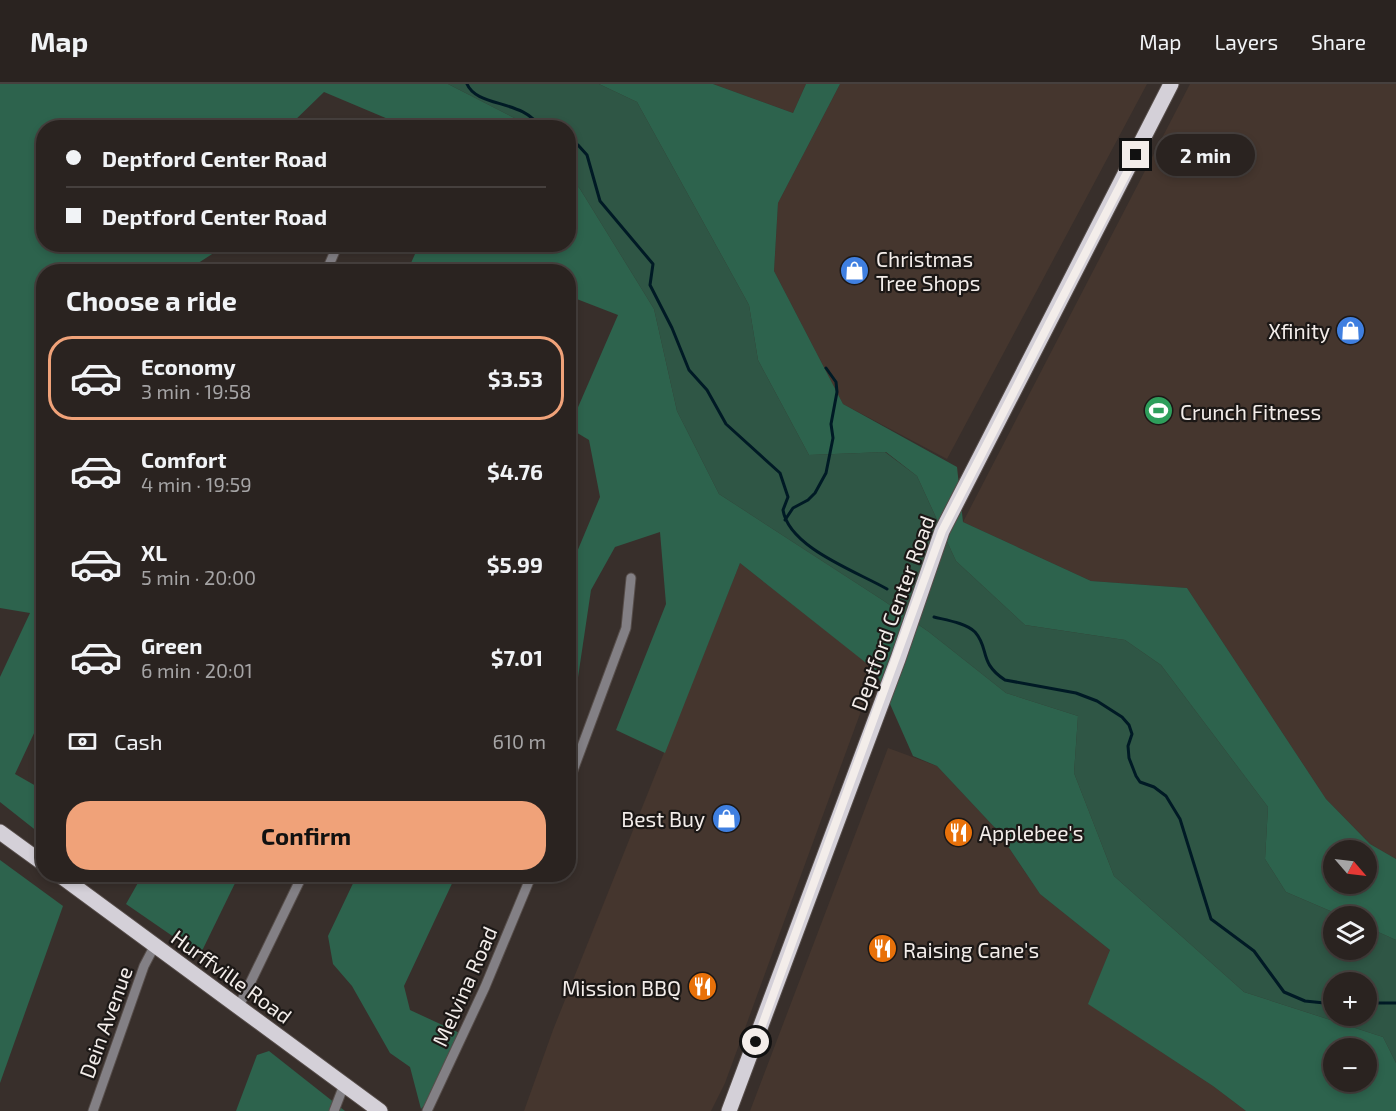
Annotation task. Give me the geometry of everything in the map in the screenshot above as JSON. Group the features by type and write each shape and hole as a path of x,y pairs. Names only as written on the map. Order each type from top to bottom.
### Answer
{"main road":[{"name":"Deptford Center Road","path":"729,1111 886,691 942,531 1171,84"},
{"path":"0,832 36,858"},
{"name":"Hurffville Road","path":"69,882 380,1111"}],"street":[{"path":"576,762 626,628 631,578"},
{"path":"238,1006 299,882"},
{"name":"Melvina Road","path":"427,1111 485,987 529,882"},
{"name":"Dein Avenue","path":"93,1111 144,966 155,945"},
{"path":"334,1111 344,1085"}],"shaded area":[{"path":"713,84 806,84 793,113"},
{"path":"840,84 1147,84 947,459 843,404 774,271 778,203"},
{"path":"1190,84 1396,84 1396,859 1377,848 1377,840 1366,840 1326,799 1187,588 1091,581 963,522"},
{"path":"740,563 876,670 725,1083 711,1111 524,1111 553,1030"},
{"path":"888,748 937,766 997,830 1040,894 1110,950 1089,1004 1213,1086 1246,1111 750,1111"}],"green space":[{"path":"0,84 448,84 518,120 390,120 324,92 295,120 36,120 36,252 215,252 197,264 36,264 36,729 15,774 36,786 36,830 0,802 0,677 30,613 0,608"},
{"path":"448,84 599,84 637,102 749,305 758,360 809,455 885,452 917,476 956,561 1025,625 1125,640 1161,665 1268,807 1265,859 1286,892 1323,908 1323,960 1377,960 1377,931 1396,940 1396,1063 1383,1037 1349,1026 1377,1026 1377,972 1323,972 1323,1018 1244,992 1114,876 1074,773 1078,716 1006,693 929,632 719,494 677,411 654,309 576,184 576,120 518,120"},
{"path":"599,84 713,84 793,113 806,84 840,84 778,203 774,271 843,404 957,467 963,522 1091,581 1187,588 1326,799 1366,840 1323,840 1323,894 1377,894 1377,848 1396,859 1396,940 1377,931 1377,906 1323,906 1323,908 1286,892 1265,859 1268,807 1161,665 1125,640 1025,625 956,561 917,476 886,452 809,455 758,360 749,305 637,102"},
{"path":"576,184 654,309 677,411 719,494 929,632 1006,693 1078,716 1074,773 1114,876 1244,992 1323,1018 1323,1026 1349,1026 1383,1037 1396,1063 1396,1111 1246,1111 1213,1086 1088,1004 1110,950 1040,894 997,830 937,766 913,756 875,670 740,563 665,753 616,730 666,604 660,532 615,547 591,590 576,691 576,554 600,497 589,440 576,432 576,412 618,315 576,299 576,264 411,264 416,252 576,252"},
{"path":"0,860 63,906 0,1083"},
{"path":"138,882 236,882 200,955 126,904"},
{"path":"354,882 453,882 404,986 410,1010 464,1035 439,1089 421,1109 410,1067 390,1053 352,986 333,964 328,936"},
{"path":"269,1051 345,1111 236,1111 257,1055"}],"waterway":[{"path":"467,84 472,92 481,97 524,112 534,120"},
{"path":"576,144 587,155 600,201 653,264 650,285 672,328 689,370 707,390 726,424 780,473 788,497 783,510 788,524 798,536 826,557 887,589"},
{"path":"785,520 793,508 808,500 815,493 826,473 833,438 831,424 837,392 836,382 826,368"},
{"path":"934,617 961,624 975,632 991,667 1005,680 1076,693 1097,701 1122,717 1129,725 1132,734 1128,746 1129,758 1136,776 1140,782 1154,787 1166,796 1180,819 1211,919 1254,951 1284,992 1305,1001 1323,1003"},
{"path":"1377,1003 1396,1003"}],"place":[{"name":"Christmas Tree Shops","path":"855,270"},
{"name":"Xfinity","path":"1351,330"},
{"name":"Crunch Fitness","path":"1159,411"},
{"name":"Best Buy","path":"726,818"},
{"name":"Applebee's","path":"958,832"},
{"name":"Raising Cane's","path":"882,949"},
{"name":"Mission BBQ","path":"702,987"}],"route":[{"path":"756,1042 898,659 942,531 1136,155"}]}
